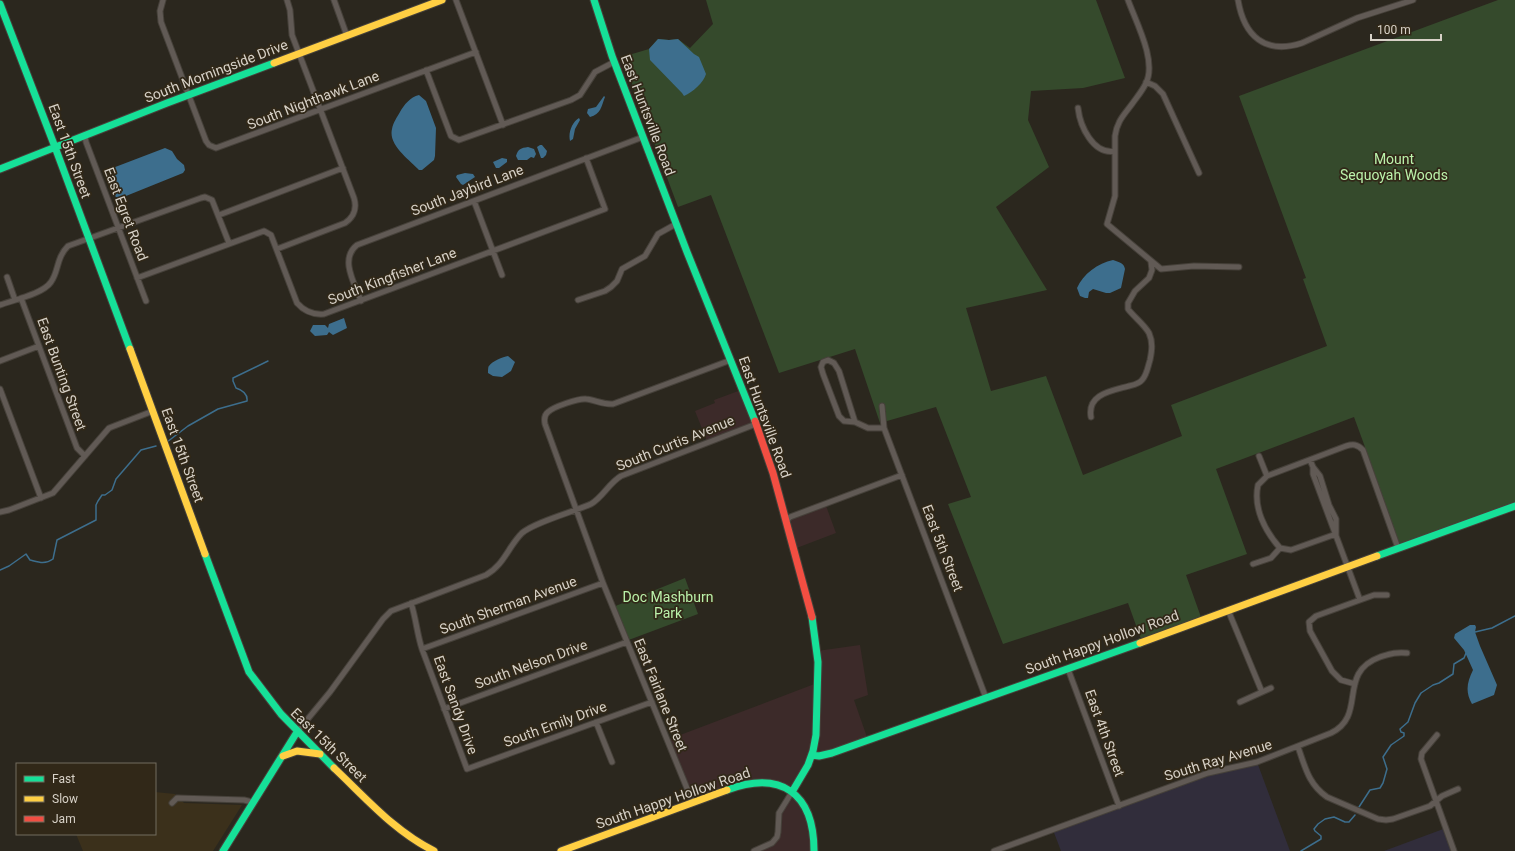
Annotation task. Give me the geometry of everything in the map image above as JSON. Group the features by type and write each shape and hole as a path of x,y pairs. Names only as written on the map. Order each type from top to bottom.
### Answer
{"main road":[{"name":"South Morningside Drive","path":"0,169 189,95 442,0"},
{"name":"East Huntsville Road","path":"594,0 614,62 676,224 756,424 771,466 812,614 817,646 816,735 812,756 806,772 792,792"},
{"name":"East 15th Street","path":"0,4 55,147 247,669 268,701 297,732 388,821 427,849 434,851"},
{"name":"South Happy Hollow Road","path":"812,756 832,754 1348,566 1436,536 1515,506"},
{"path":"223,851 252,802 297,732"},
{"path":"280,759 286,754 297,750 320,754"},
{"name":"South Happy Hollow Road","path":"561,851 738,786 754,782 768,782 777,784 792,792"},
{"path":"792,792 802,801 812,820 814,851"}],"street":[{"path":"163,0 161,4 160,17 189,95"},
{"path":"277,249 343,224 350,219 355,211 355,201 292,35 290,10 287,0"},
{"path":"334,0 347,36"},
{"path":"456,0 503,125"},
{"path":"1128,0 1145,45 1149,61 1149,71 1146,82 1116,127 1115,196 1107,224 1161,270 1194,266 1239,267"},
{"path":"1238,0 1243,20 1253,36 1271,46 1286,47 1302,43 1357,18 1413,0"},
{"name":"South Nighthawk Lane","path":"189,95 206,142 216,148 476,52"},
{"path":"426,70 451,136 455,139 464,140 571,100 580,95 595,72 614,62"},
{"path":"1146,82 1155,86 1163,94 1199,173"},
{"path":"1078,108 1080,120 1094,144 1100,150 1108,152 1115,151"},
{"name":"East Egret Road","path":"85,135 86,142 146,302"},
{"name":"South Jaybird Lane","path":"361,301 348,265 348,257 354,248 361,243 643,137"},
{"name":"South Kingfisher Lane","path":"137,278 264,231 271,235 295,298 301,307 314,314 324,314 605,209 586,158"},
{"path":"219,215 343,168"},
{"path":"0,305 43,289 51,282 62,253 68,246 205,197 212,200 229,243"},
{"path":"474,201 502,275"},
{"path":"578,300 605,291 611,287 617,281 622,269 645,256 658,234 676,224"},
{"path":"1091,417 1090,408 1092,403 1100,396 1113,390 1139,383 1145,376 1152,351 1152,342 1148,330 1128,309 1128,303 1135,291 1149,278 1152,270 1151,262"},
{"path":"7,277 15,300"},
{"name":"East Bunting Street","path":"21,298 77,448 85,456"},
{"path":"0,361 39,346"},
{"name":"East Fairlane Street","path":"692,803 603,583 545,424 546,415 551,410 579,399 585,398 608,405 613,404 730,360"},
{"path":"855,422 839,371 834,363 828,360 823,362 821,367 823,374 839,416 844,421 855,422 868,428 884,428"},
{"path":"0,390 40,498"},
{"name":"East 5th Street","path":"882,406 884,428 986,698"},
{"path":"0,512 49,495 56,490 109,428 153,411"},
{"name":"South Curtis Avenue","path":"297,732 330,692 386,615 395,609 486,575 498,566 518,538 527,530 598,500 615,480 621,476 756,424"},
{"path":"1336,534 1291,550 1280,548 1266,529 1259,512 1257,499 1258,485 1267,476 1354,444 1357,445 1363,450 1398,548"},
{"path":"1259,456 1267,476"},
{"path":"1310,460 1313,467 1313,474 1360,600"},
{"path":"787,520 790,517 902,475"},
{"path":"1253,564 1271,558 1280,548"},
{"name":"South Sherman Avenue","path":"422,649 603,583"},
{"path":"1355,684 1336,677 1309,626 1312,618 1316,616 1374,595 1387,595"},
{"name":"East Sandy Drive","path":"411,603 416,618 418,635 422,649 467,769"},
{"path":"1228,610 1262,692"},
{"name":"South Nelson Drive","path":"444,709 627,642"},
{"name":"South Ray Avenue","path":"994,851 1208,773 1257,762 1331,734 1342,726 1347,720 1355,684 1359,672 1364,666 1371,661 1394,652 1407,653"},
{"name":"East 4th Street","path":"1068,669 1119,806"},
{"path":"1240,702 1271,688"},
{"name":"South Emily Drive","path":"467,769 652,702"},
{"path":"596,722 612,762"},
{"path":"1437,735 1422,753 1421,759 1454,851"},
{"path":"1298,746 1311,781 1319,791 1326,797 1378,819 1392,819 1430,806 1442,796 1458,789"},
{"path":"754,851 772,843 777,837 779,813 792,792"},
{"path":"172,804 177,798 244,800 252,802"}],"shaded area":[{"path":"741,390 754,423 707,441 695,411 715,403 714,400"},
{"path":"825,503 836,533 794,549 787,520"},
{"path":"860,645 868,695 854,700 868,740 813,756 792,792 759,781 693,803 667,740 817,683 817,651"},
{"path":"1257,762 1290,851 1061,851 1053,830 1208,773"},
{"path":"156,792 175,794 184,803 242,805 213,851 83,851 76,835 156,835"},
{"path":"792,792 807,810 814,851 754,851 777,837 778,818"},
{"path":"1446,828 1454,851 1384,851"}],"green space":[{"name":"Mount Sequoyah Woods","path":"706,0 1096,0 1125,78 1083,88 1031,91 1028,120 1049,167 996,207 1047,290 966,308 991,391 1046,376 1083,475 1182,436 1171,405 1327,346 1303,279 1306,278 1239,96 1498,0 1515,0 1515,506 1398,548 1363,450 1365,447 1354,417 1216,469 1247,554 1186,575 1202,620 1142,642 1128,603 1003,644 948,504 971,497 936,407 880,423 855,349 779,373 711,195 678,207 622,57 649,49 658,39 678,39 690,48 713,24"},
{"name":"Doc Mashburn Park","path":"685,578 698,614 626,641 613,607"}],"water":[{"path":"658,39 678,39 699,57 706,74 705,77 698,86 684,96 650,60 649,49"},
{"path":"419,95 426,101 436,128 434,160 422,170 419,170 401,152 393,141 392,135 393,125 403,107 410,99"},
{"path":"604,96 605,97 599,112 590,117 587,113 588,109 596,107"},
{"path":"579,118 580,120 575,129 573,139 570,141 571,128 574,122"},
{"path":"542,145 547,151 543,158 541,158 537,147"},
{"path":"528,147 534,149 536,154 534,158 531,157 527,160 518,160 516,156 519,150"},
{"path":"165,148 172,151 177,159 184,165 185,170 183,173 121,198 116,197 108,180 110,169"},
{"path":"502,158 507,159 507,162 499,168 496,168 493,162"},
{"path":"465,173 473,174 475,177 463,185 456,177 457,175"},
{"path":"1113,260 1124,265 1125,269 1121,288 1110,293 1093,289 1089,292 1088,298 1080,296 1077,288 1083,278 1097,266"},
{"path":"344,318 347,328 333,335 329,332 327,335 315,336 310,331 313,325 325,325 328,328 329,324"},
{"path":"508,356 515,362 511,371 502,377 493,376 488,373 488,367 490,364"},
{"path":"1470,625 1475,625 1476,627 1475,632 1480,646 1497,685 1494,695 1472,704 1468,695 1468,687 1469,679 1473,670 1464,650 1454,638 1455,634"}],"waterway":[{"path":"167,442 188,426 218,409 247,401 246,394 236,388 233,378 268,361"},
{"path":"0,570 9,566 26,554 30,560 39,562 47,562 53,559 57,540 96,520 96,505 102,495 105,495 112,490 116,479 141,450 156,446"},
{"path":"1475,632 1492,628 1515,616"},
{"path":"1359,807 1370,790 1380,788 1383,783 1387,769 1383,757 1391,745 1404,736 1404,733 1401,732 1400,729 1408,722 1415,703 1421,693 1453,674 1454,664 1464,658 1466,653"},
{"path":"1301,851 1321,839 1321,836 1314,829 1325,819 1334,817 1345,822 1349,822 1355,815"}],"traffic: fast":[{"path":"594,0 612,56 687,252 755,421"},
{"path":"0,4 130,349"},
{"path":"0,169 167,103 274,63"},
{"path":"1377,556 1515,506"},
{"path":"205,554 249,672 281,714 334,768"},
{"path":"792,792 808,765 813,751 816,735 818,662 812,617"},
{"path":"812,755 819,756 832,753 1140,643"},
{"path":"223,851 297,732"},
{"path":"727,790 746,784 763,783 778,785 791,791 801,801 808,814 812,831 814,851"}],"traffic: slow":[{"path":"274,63 442,0"},
{"path":"130,349 205,554"},
{"path":"1140,643 1377,556"},
{"path":"283,756 297,751 320,754"},
{"path":"334,768 393,824 406,834 434,851"},
{"path":"561,851 727,790"}],"traffic: jam":[{"path":"755,421 773,473 812,617"}]}
